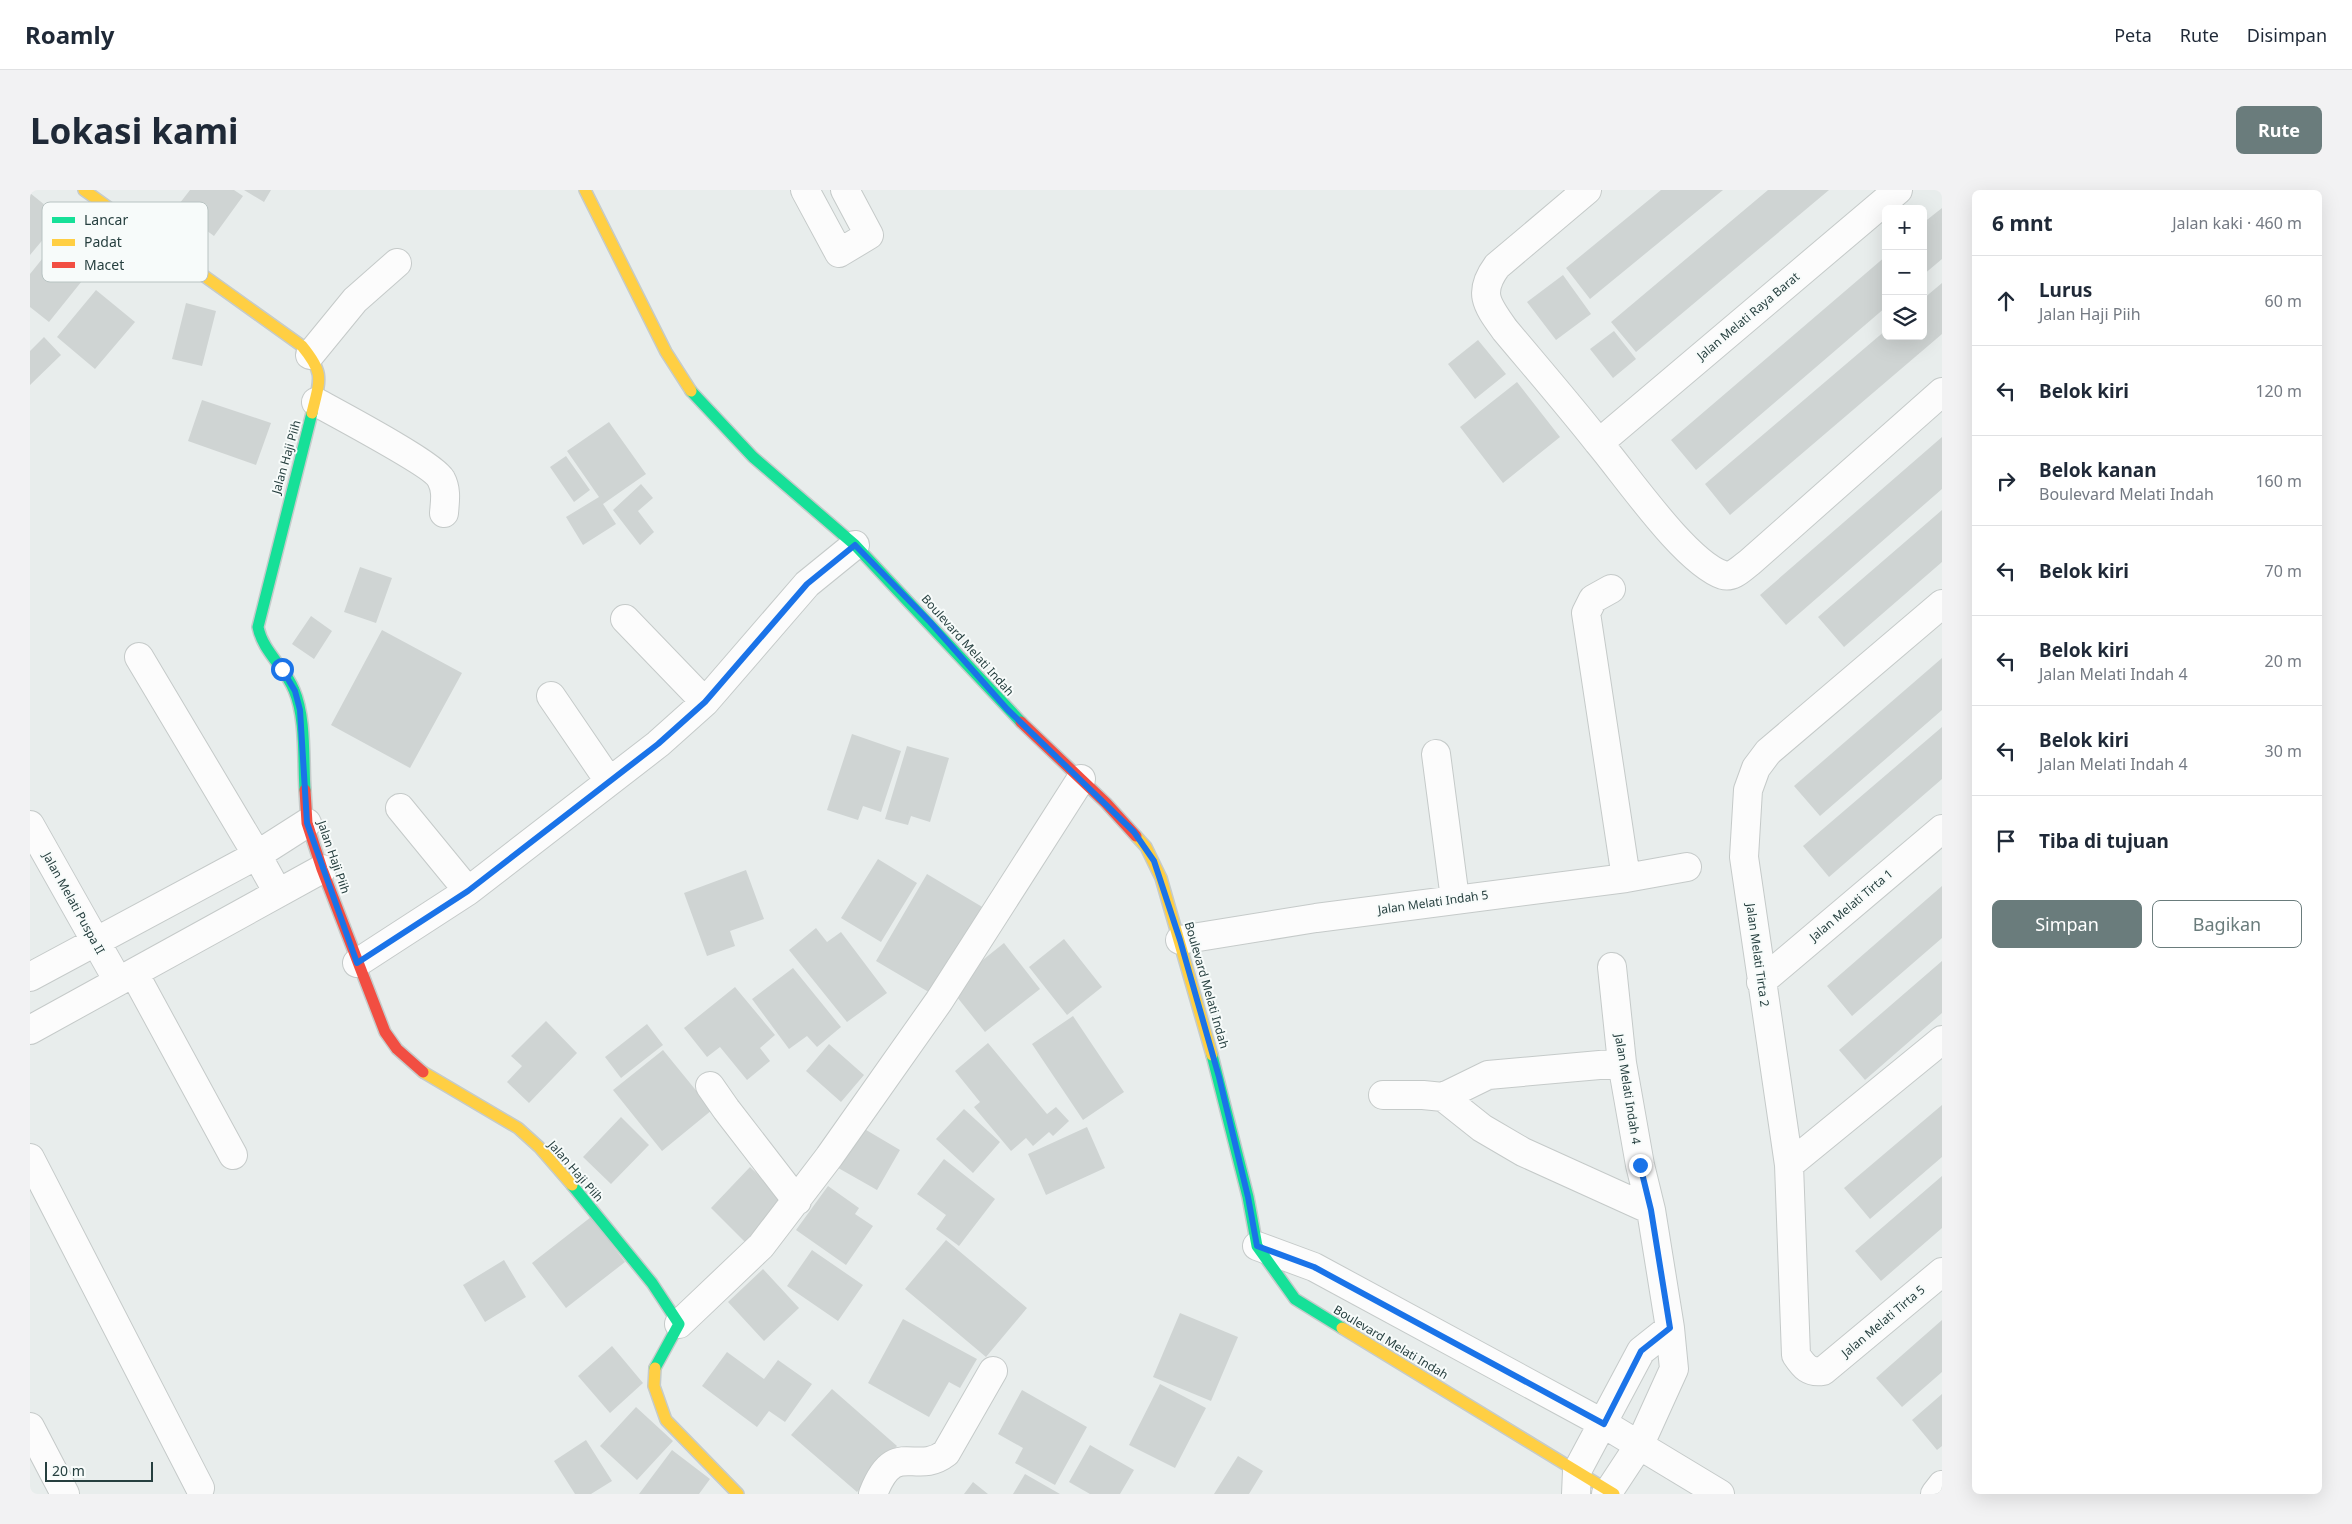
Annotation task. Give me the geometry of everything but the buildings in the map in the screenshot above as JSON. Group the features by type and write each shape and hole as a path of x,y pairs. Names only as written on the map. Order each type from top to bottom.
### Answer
{"street":[{"name":"Jalan Haji Piih","path":"84,190 101,202"},
{"name":"Boulevard Melati Indah","path":"585,190 666,352 693,394 753,457 855,545 930,622 1007,709 1081,779 1146,846 1161,878 1219,1077 1248,1197 1257,1246 1294,1299 1576,1482 1610,1493"},
{"path":"805,190 839,253 869,236 845,190"},
{"path":"1587,190 1498,266 1488,278 1485,292 1494,314 1505,330 1668,529 1703,563 1725,576 1735,573 1750,562 1942,392"},
{"name":"Jalan Melati Raya Barat","path":"1599,443 1898,190"},
{"path":"310,355 355,300 397,263"},
{"name":"Jalan Haji Piih","path":"208,279 302,346 320,372 316,402 285,516 258,628 261,641 290,681 300,710 307,823 322,869 384,1032 397,1051 434,1080 485,1106 521,1130 561,1172 651,1282 678,1324"},
{"path":"316,402 419,462 440,477 446,494 444,513"},
{"path":"357,963 468,891 658,744 705,702 807,584 855,545"},
{"path":"1611,589 1593,599 1586,613 1626,878"},
{"name":"Jalan Melati Tirta 2","path":"1824,1371 1814,1372 1803,1366 1796,1355 1789,1166 1744,857 1748,790 1756,768 1768,752 1942,604"},
{"path":"625,619 705,702"},
{"path":"139,657 257,855 278,894"},
{"path":"551,696 609,781"},
{"path":"1436,754 1455,899"},
{"path":"738,1494 730,1488 666,1420 654,1386 655,1370 678,1324 760,1246 797,1201 939,1001 1081,779"},
{"path":"400,808 468,891"},
{"path":"30,977 257,855 307,823"},
{"name":"Jalan Melati Puspa II","path":"30,825 96,942 126,977 233,1155"},
{"name":"Jalan Melati Tirta 1","path":"1761,982 1942,829"},
{"name":"Jalan Melati Indah 5","path":"1180,940 1316,918 1626,878 1686,867"},
{"path":"30,1030 322,869"},
{"name":"Jalan Melati Indah 4","path":"1610,1493 1640,1444 1674,1369 1670,1328 1651,1210 1640,1165 1622,1062 1612,966"},
{"path":"1789,1166 1942,1040"},
{"path":"1443,1097 1488,1075 1622,1062"},
{"path":"710,1086 797,1201"},
{"path":"1383,1095 1423,1094 1443,1097 1482,1128 1523,1152 1651,1210"},
{"path":"30,1158 200,1488"},
{"path":"1257,1246 1314,1267 1640,1444 1720,1494"},
{"name":"Jalan Melati Tirta 5","path":"1824,1371 1942,1272"},
{"path":"1576,1482 1641,1351 1670,1328"},
{"path":"873,1494 880,1474 895,1462 937,1460 946,1453 992,1371"},
{"path":"30,1427 64,1494"},
{"path":"1935,1494 1942,1485"}],"traffic: fast":[{"path":"691,391 753,457 855,545 1021,722"},
{"path":"305,790 302,726 298,701 290,682 264,644 258,627 312,413"},
{"path":"1212,1055 1248,1197 1257,1246 1295,1299 1342,1328"},
{"path":"572,1185 652,1283 679,1324 655,1368"}],"traffic: slow":[{"path":"84,190 101,202"},
{"path":"585,190 666,352 691,391"},
{"path":"208,279 302,346 314,363 319,377 312,413"},
{"path":"1136,836 1146,847 1161,878 1212,1055"},
{"path":"423,1072 518,1128 539,1147 572,1185"},
{"path":"1342,1328 1614,1494"},
{"path":"655,1368 654,1386 666,1420 738,1494"}],"traffic: jam":[{"path":"1021,722 1106,803 1136,836"},
{"path":"305,790 307,823 322,869 385,1032 397,1049 423,1072"}],"route":[{"path":"282,669 295,691 300,710 307,823 357,963 468,891 658,744 705,702 807,584 825,567 855,545 930,622 1007,709 1106,803 1146,846 1161,878 1219,1077 1248,1197 1257,1246 1314,1267 1604,1424 1641,1351 1670,1328 1651,1210 1640,1165"}]}
